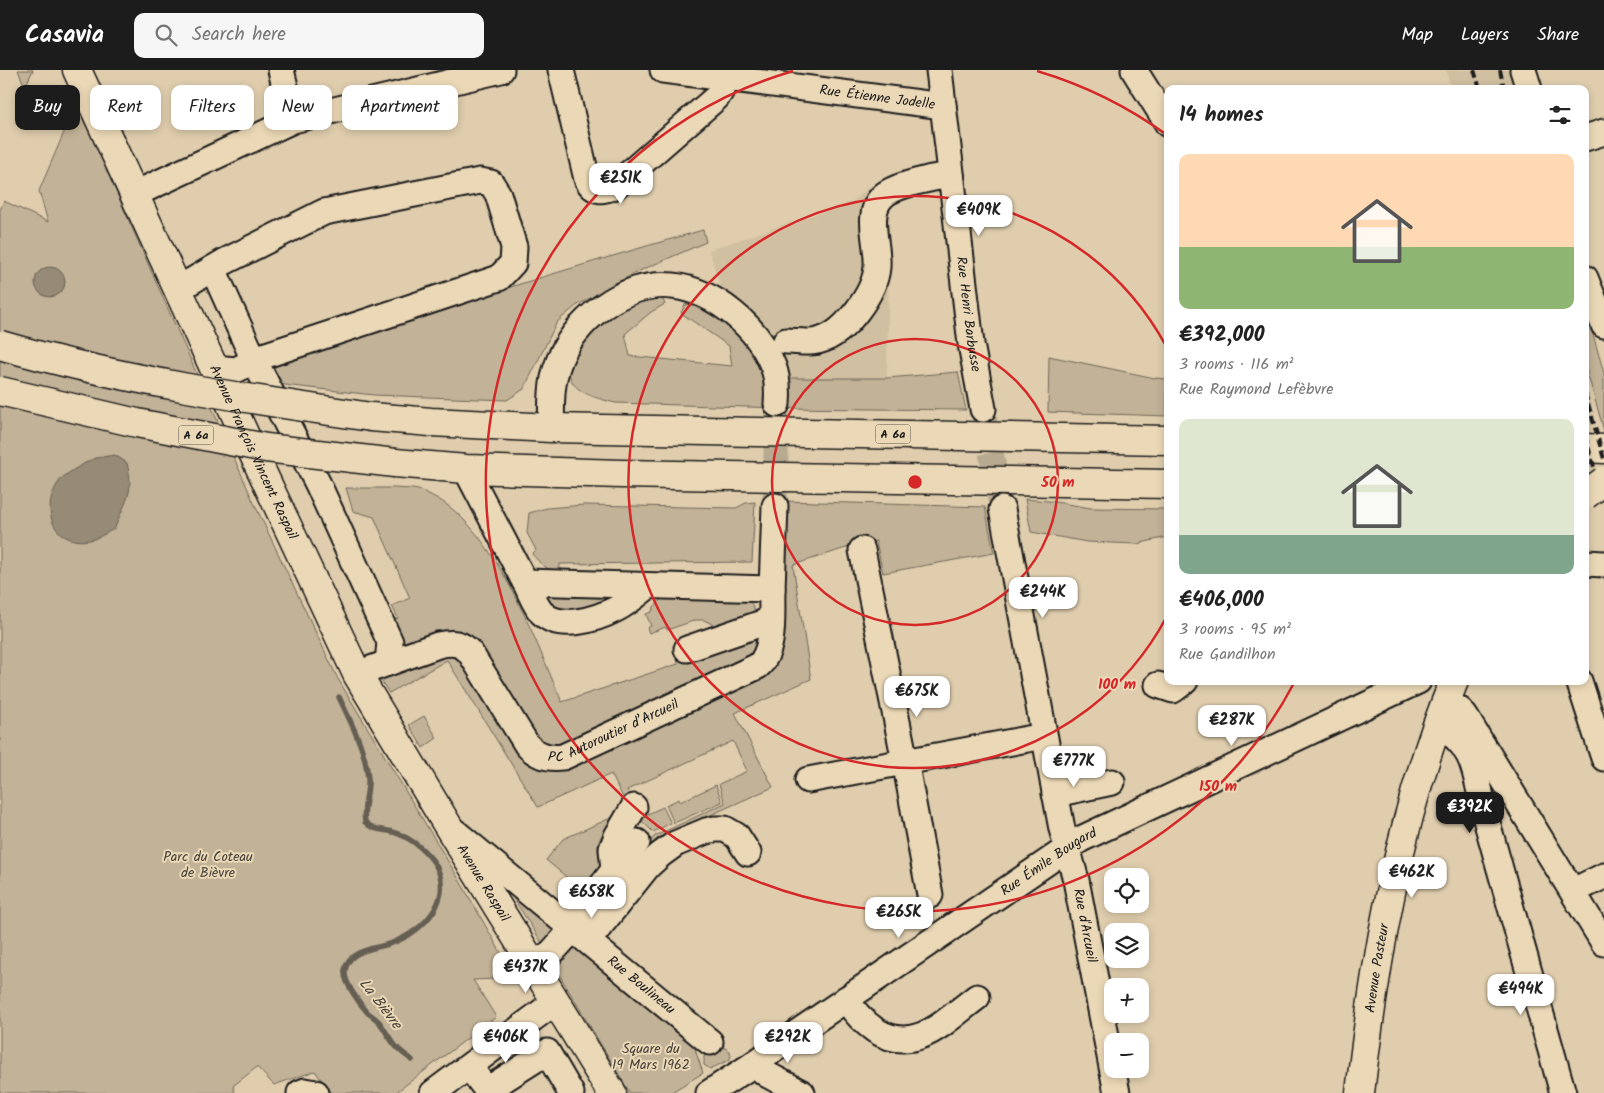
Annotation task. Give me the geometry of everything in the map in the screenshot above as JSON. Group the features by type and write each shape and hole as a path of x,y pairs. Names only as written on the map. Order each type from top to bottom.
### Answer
{"main road":[{"name":"Avenue François Vincent Raspail","path":"77,70 357,674 448,826"},
{"name":"A 6a","path":"0,345 54,360 140,379 371,417 431,422 551,428 1164,440"},
{"name":"A 6a","path":"0,391 137,423 256,446 394,463 466,469 621,474 1164,484"},
{"path":"1589,448 1604,448"},
{"path":"1589,479 1604,468"},
{"path":"1589,492 1604,481"},
{"path":"1589,491 1604,492"},
{"name":"Avenue Pasteur","path":"1360,1093 1384,925 1411,810 1436,726 1450,691"},
{"name":"Avenue Raspail","path":"448,826 612,1093"}],"street":[{"path":"281,70 285,85"},
{"path":"332,111 501,70"},
{"path":"561,70 587,179 595,190 600,191 615,186 707,107 723,90 727,74"},
{"name":"Rue Étienne Jodelle","path":"663,70 727,74 943,106"},
{"name":"Rue Henri Barbusse","path":"939,70 971,344 983,409"},
{"path":"1134,70 1164,118"},
{"path":"1523,70 1528,85"},
{"path":"134,194 272,130"},
{"path":"1589,137 1604,132"},
{"path":"786,341 818,341 832,336 856,312 868,295 875,280 877,267 874,216 877,204 882,197 889,192 920,181 951,175"},
{"path":"178,289 324,212 480,180 491,183 498,194 514,247 513,263 499,278 254,360 236,370 214,368"},
{"path":"213,269 254,360 318,484 390,642 388,663 357,674"},
{"path":"551,428 553,382 562,353 571,338 598,311 616,299 637,290 655,286 674,286 694,291 718,303 736,317 756,337 774,368 778,387 777,404"},
{"path":"1589,288 1604,325"},
{"path":"466,469 541,613 554,621 563,622 597,617 615,610 648,586"},
{"name":"PC Autoroutier d’Arcueil","path":"388,663 438,645 461,644 467,648 527,746 542,756 563,757 758,666 763,661 769,650 774,506"},
{"path":"1002,509 1067,849"},
{"path":"862,550 930,895"},
{"path":"1589,563 1604,564"},
{"path":"526,582 772,589"},
{"path":"687,649 771,620"},
{"path":"1158,685 1173,690 1180,685"},
{"name":"Rue Émile Bougard","path":"709,1093 1090,835 1409,685"},
{"path":"1580,685 1604,758"},
{"path":"1450,691 1604,943"},
{"path":"1436,726 1456,737 1463,745 1475,772 1484,812 1563,1093"},
{"path":"808,780 1044,736"},
{"path":"1055,794 1112,782"},
{"path":"1484,812 1485,797 1490,788 1501,785 1508,789 1514,797"},
{"path":"614,870 612,849 617,836 634,807"},
{"name":"Rue Boulineau","path":"448,826 710,1042"},
{"path":"533,964 551,953 577,932 660,855 675,844 706,831 725,829 737,836 748,853"},
{"path":"577,932 614,870 637,842"},
{"name":"Rue d'Arcueil","path":"1067,849 1076,880 1117,1093"},
{"path":"1573,891 1604,876"},
{"path":"846,1000 856,1015 884,1036 909,1040 921,1036 977,997"},
{"path":"433,1093 555,1002"},
{"path":"469,1066 488,1090 547,1052 570,1093"},
{"path":"754,1064 768,1076 802,1093"}],"shaded area":[{"path":"1446,70 1516,70 1520,85 1450,85"},
{"path":"917,172 890,200 887,378 781,378 721,289 709,250 852,202 868,188"},
{"path":"50,267 61,271 65,282 61,293 50,297 39,293 35,282 39,271"},
{"path":"115,455 127,463 130,483 128,497 115,528 94,539 80,541 68,538 59,532 53,524 50,513 55,489 62,478 83,464 95,458"}],"green space":[{"path":"18,70 33,70 26,85 24,85"},
{"name":"Parc du Coteau de Bièvre","path":"80,110 254,503 338,679 460,881 509,967 494,979 473,980 496,1017 395,1093 331,1093 315,1071 274,1085 257,1067 233,1086 235,1093 0,1093 0,210 4,201 48,222 39,191 65,130 80,130"},
{"path":"703,230 706,242 637,272 576,306 557,322 524,389 507,400 374,395 292,386 279,384 267,367 484,295"},
{"path":"662,298 665,304 651,312 625,334 630,356 732,366 729,346 681,313 684,306 691,302 724,316 781,378 887,378 958,372 966,410 780,408 616,403 589,395 580,390 573,383 570,375 570,365 587,335 595,326 607,314 622,306 639,301"},
{"path":"1589,321 1604,373 1604,431 1589,379"},
{"path":"1049,356 1164,379 1164,416 1048,412"},
{"path":"346,488 418,490 444,503 467,523 488,550 523,612 562,702 678,664 677,660 717,645 754,636 758,639 758,654 568,742 558,744 547,743 535,735 480,645 471,636 454,633 408,645 403,644 388,623 398,618 392,606 410,598 374,517 353,511"},
{"path":"1025,499 1091,508 1164,509 1164,538 1137,544 1087,542 1031,532"},
{"path":"784,501 985,507 994,553 883,573 876,541 846,548 793,565 811,679 735,713 773,787 657,839 618,886 615,883 655,836 725,803 719,784 747,771 733,741 627,790 632,799 627,805 611,774 538,807 447,660 389,693 380,679 447,652 461,656 530,762 767,669"},
{"path":"755,502 752,562 560,564 560,571 555,571 544,566 532,554 536,550 527,533 529,513 547,508 584,505 736,508 746,503"},
{"path":"541,595 610,597 610,600 582,610 552,608"},
{"path":"663,597 743,598 752,605 754,616 718,627 704,620 696,620 667,630 666,627 649,633 647,628 651,626 646,614 652,612 653,608"},
{"path":"424,716 437,738 423,748 409,725"},
{"path":"716,785 722,802 674,823 666,805 679,799 680,802"},
{"path":"663,807 671,823 653,832 640,819"},
{"path":"622,813 606,829 600,839 598,844 599,873 582,890 546,860 563,839"},
{"path":"510,893 558,932 544,946"},
{"name":"Square du 19 Mars 1962","path":"573,945 687,1039 695,1049 703,1073 670,1093 630,1093 557,971 558,963"},
{"path":"723,1047 730,1051 731,1056 729,1060 710,1069 704,1065 704,1056 715,1053"}],"waterway":[{"name":"La Bièvre","path":"339,697 357,737 367,768 368,785 364,811 365,822 375,828 399,834 415,844 433,861 439,874 441,887 439,899 434,911 426,921 416,930 392,943 357,954 347,963 345,970 349,987 361,1004 379,1022 397,1047 412,1060"}],"tunnel":[{"path":"775,506 777,404"},
{"path":"984,416 1000,500"}],"railway":[{"path":"1474,70 1479,85"},
{"path":"1500,70 1503,85"},
{"path":"1589,407 1604,459"},
{"path":"1589,450 1604,501"}]}
